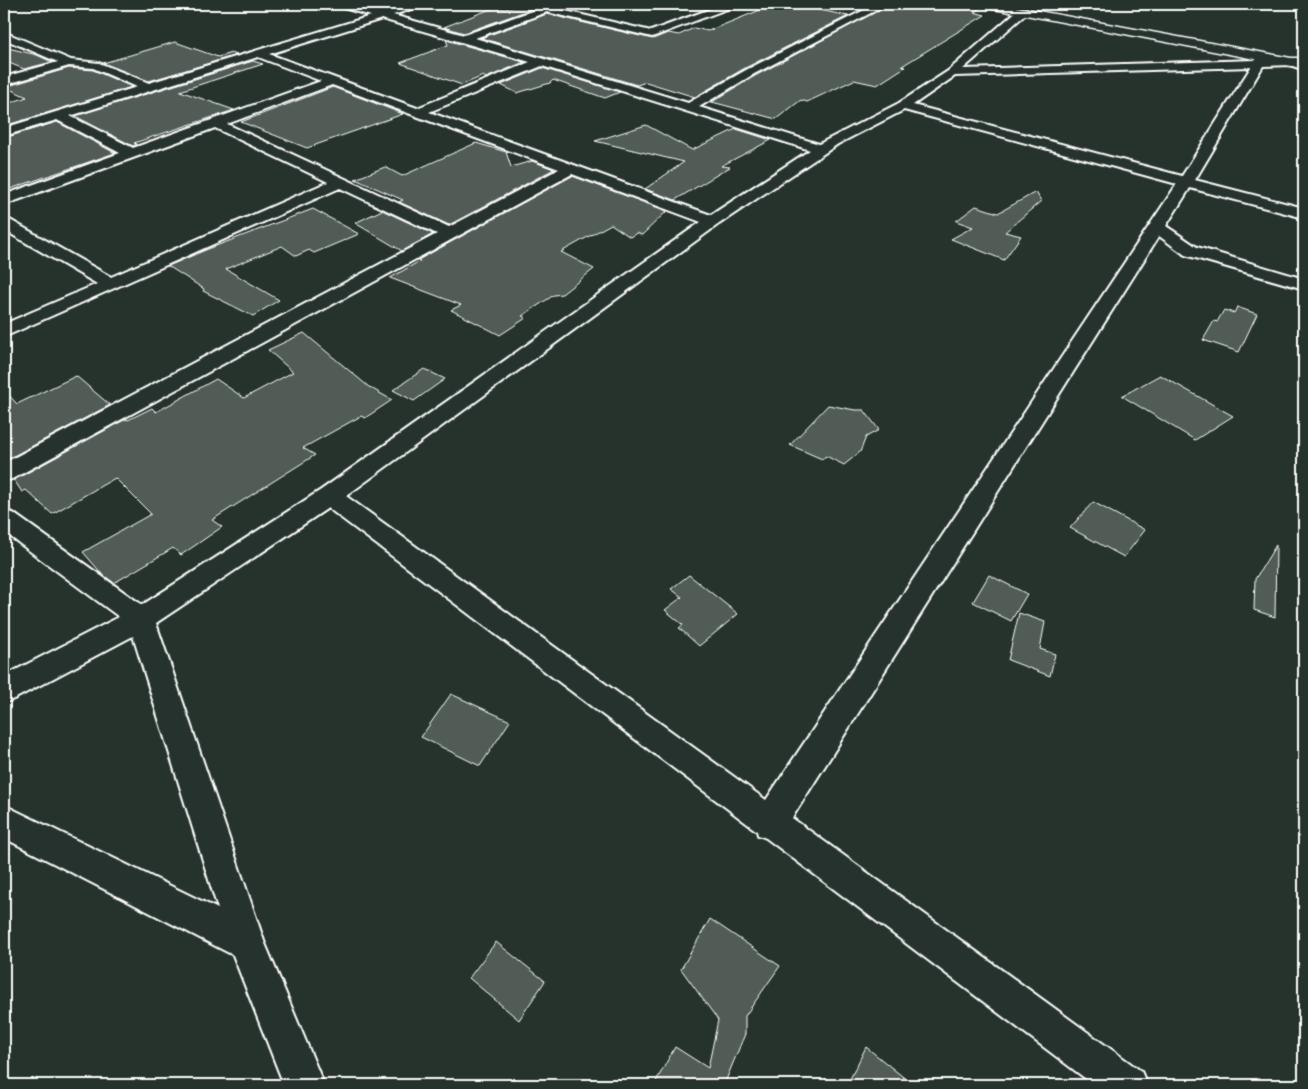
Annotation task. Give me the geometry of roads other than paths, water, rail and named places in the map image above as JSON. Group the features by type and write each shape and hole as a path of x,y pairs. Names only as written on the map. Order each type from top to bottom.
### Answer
{"street":[{"path":"340,4 464,38 821,149"},
{"path":"4,132 419,4"},
{"path":"464,38 561,4"},
{"path":"545,9 652,34 732,4"},
{"path":"689,108 750,72 882,4"},
{"path":"984,4 1261,60"},
{"path":"4,690 141,619 329,496 713,221 833,141 903,106 952,73 1023,11"},
{"path":"5,37 68,63 95,65 147,87"},
{"path":"257,53 713,221"},
{"path":"770,823 1186,182 1261,60"},
{"path":"952,73 1261,60 1304,62"},
{"path":"417,112 541,62"},
{"path":"1291,62 1304,66"},
{"path":"4,81 68,63"},
{"path":"4,200 332,81"},
{"path":"903,106 1304,213"},
{"path":"58,115 131,154"},
{"path":"215,123 450,234"},
{"path":"4,473 570,169"},
{"path":"4,332 341,182"},
{"path":"4,223 110,284"},
{"path":"1157,227 1192,251 1304,284"},
{"path":"329,496 1127,1085"},
{"path":"4,519 141,619 246,942 304,1085"},
{"path":"4,821 246,942"}]}
